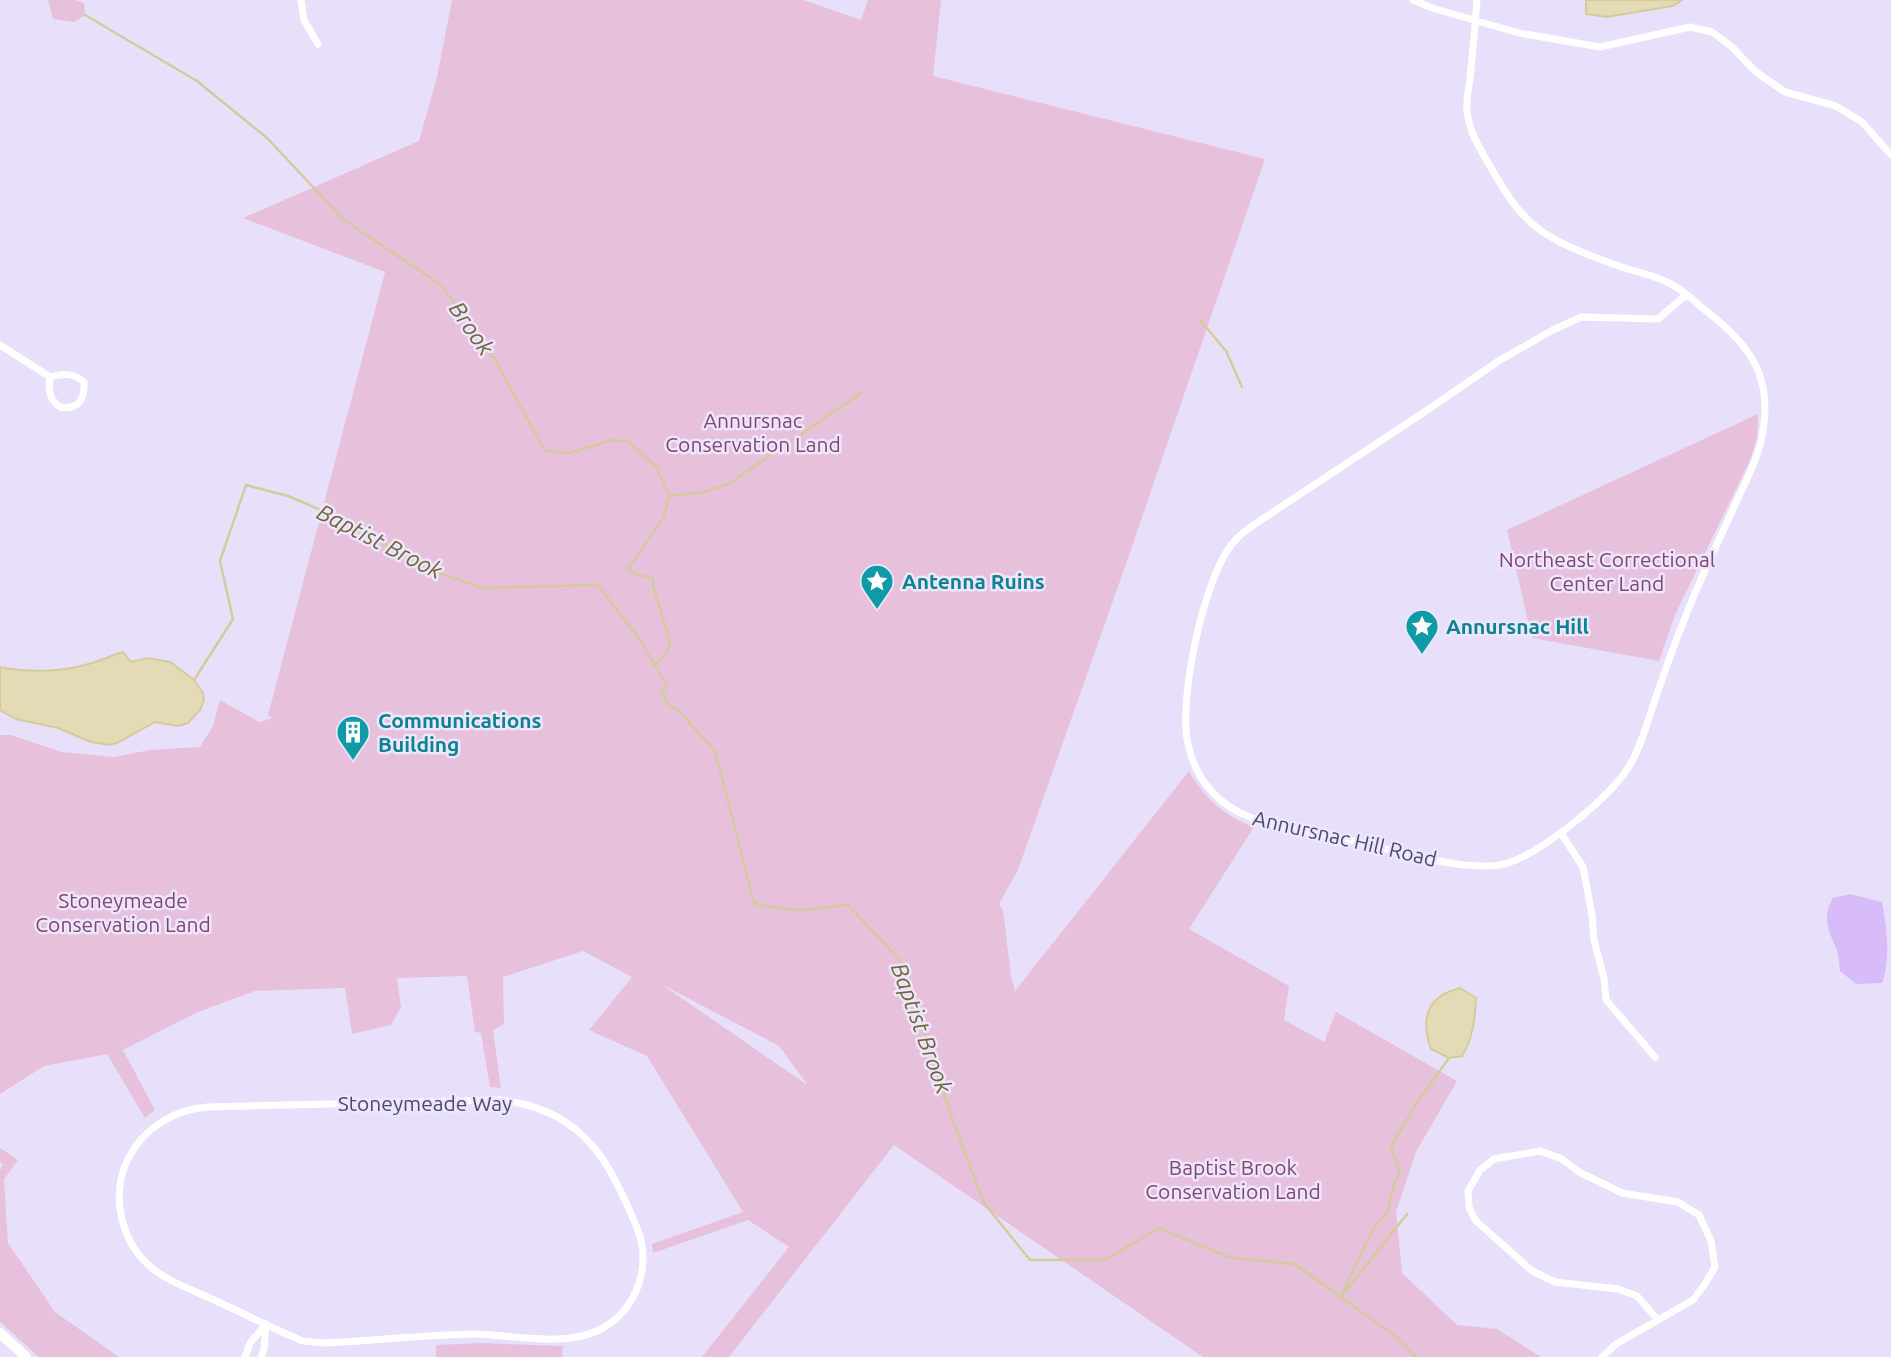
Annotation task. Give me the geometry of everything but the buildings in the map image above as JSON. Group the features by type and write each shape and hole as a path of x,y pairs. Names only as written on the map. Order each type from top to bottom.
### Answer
{"street":[{"path":"301,0 304,20 318,44"},
{"path":"1413,0 1519,33 1600,47 1690,27 1712,32 1731,46 1756,72 1785,92 1836,106 1862,122 1891,155"},
{"name":"Annursnac Hill Road","path":"1477,0 1467,110 1475,140 1503,191 1531,222 1549,236 1618,266 1667,282 1686,295 1730,330 1756,361 1764,383 1761,442 1749,475 1683,622 1643,738 1628,768 1575,823 1537,849 1506,864 1471,865 1283,827 1234,812 1214,796 1203,780 1188,741 1189,682 1200,624 1221,562 1244,531 1500,360 1553,330 1581,317 1658,319 1686,295"},
{"path":"0,345 50,377 61,374 75,375 84,383 82,401 76,407 60,407 52,401 48,389 50,377"},
{"path":"1561,832 1583,867 1606,1000 1654,1057"},
{"name":"Stoneymeade Way","path":"499,1100 525,1104 570,1125 598,1152 615,1180 641,1242 642,1272 631,1301 609,1324 581,1337 562,1339 473,1334 323,1343 303,1341 266,1324 163,1276 141,1256 129,1240 122,1221 119,1200 124,1170 132,1152 144,1136 168,1117 207,1107 499,1100"},
{"path":"1602,1357 1616,1344 1693,1300 1715,1267 1711,1241 1699,1215 1678,1202 1622,1193 1578,1172 1562,1159 1540,1152 1494,1159 1480,1170 1468,1191 1469,1207 1475,1220 1531,1270 1555,1282 1618,1289 1637,1296 1657,1319"},
{"path":"245,1357 250,1343 266,1324"},
{"path":"261,1357 266,1324"},
{"path":"0,1333 26,1357"}],"green space":[{"path":"48,0 76,0 84,3 85,15 74,22 53,19"},
{"name":"Annursnac Conservation Land","path":"452,0 804,0 861,20 868,0 941,0 933,76 1265,159 1018,870 999,904 1003,910 1011,976 1015,991 1189,771 1217,805 1234,818 1254,827 1189,929 1289,986 1284,1020 1324,1042 1336,1012 1457,1081 1416,1152 1396,1212 1402,1273 1457,1325 1497,1329 1541,1357 1203,1357 894,1145 729,1357 702,1357 789,1247 748,1220 653,1253 652,1244 743,1212 647,1056 589,1030 632,977 583,951 503,977 504,1024 493,1030 501,1088 490,1087 481,1033 475,1032 467,976 397,978 401,1007 391,1025 352,1034 345,988 255,991 198,1012 123,1050 155,1110 145,1118 107,1054 44,1066 0,1094 0,735 11,735 62,752 114,757 150,750 200,747 213,726 220,700 259,722 272,718 268,715 385,272 243,218 419,141 437,77","holes":["661,984 779,1046 807,1084"]},
{"name":"Northeast Correctional Center Land","path":"1758,414 1757,438 1750,460 1675,615 1659,661 1532,638 1507,530"},
{"path":"0,1148 18,1160 4,1179 8,1243 55,1312 119,1357 39,1357 0,1322 0,1169 3,1165 0,1162"},
{"path":"480,1343 563,1346 562,1357 436,1357 436,1345"}],"sand":[{"path":"1850,894 1882,902 1887,954 1882,983 1856,984 1840,971 1827,917 1833,898"}],"shaded area":[{"path":"1586,0 1682,0 1673,6 1606,17 1586,14"},
{"path":"123,652 131,662 148,658 170,662 194,680 203,693 204,700 200,710 188,723 178,726 155,722 110,745 91,742 58,728 16,719 0,710 0,667 34,671 58,670 96,662"},
{"path":"1460,988 1476,998 1474,1021 1462,1056 1449,1058 1431,1049 1426,1028 1427,1019 1433,1003"}],"waterway":[{"name":"Brook","path":"85,15 197,81 267,138 344,220 441,285 489,349 545,451 570,453 612,440 628,441 657,468 669,496 664,517 628,569 637,575 653,578 670,642 667,652 654,665"},
{"path":"1200,320 1226,351 1242,387"},
{"path":"669,496 704,492 730,483 861,393"},
{"name":"Baptist Brook","path":"194,680 233,619 220,561 246,485 288,496 344,520 428,569 482,588 598,585 641,641 667,687 661,692 668,705 678,710 715,751 754,903 800,910 847,904 899,959 952,1118 984,1203 1030,1260 1105,1260 1159,1228 1231,1258 1295,1264 1398,1338 1416,1357"},
{"path":"1341,1297 1372,1230 1387,1213 1395,1181 1400,1173 1391,1147 1416,1104 1449,1058"},
{"path":"1345,1292 1407,1214"}],"place":[{"name":"Antenna Ruins","path":"877,611"},
{"name":"Annursnac Hill","path":"1422,656"},
{"name":"Communications Building","path":"353,762"}],"park label":[{"name":"Stoneymeade Conservation Land","path":"123,912"},
{"name":"Baptist Brook Conservation Land","path":"1233,1179"}]}
